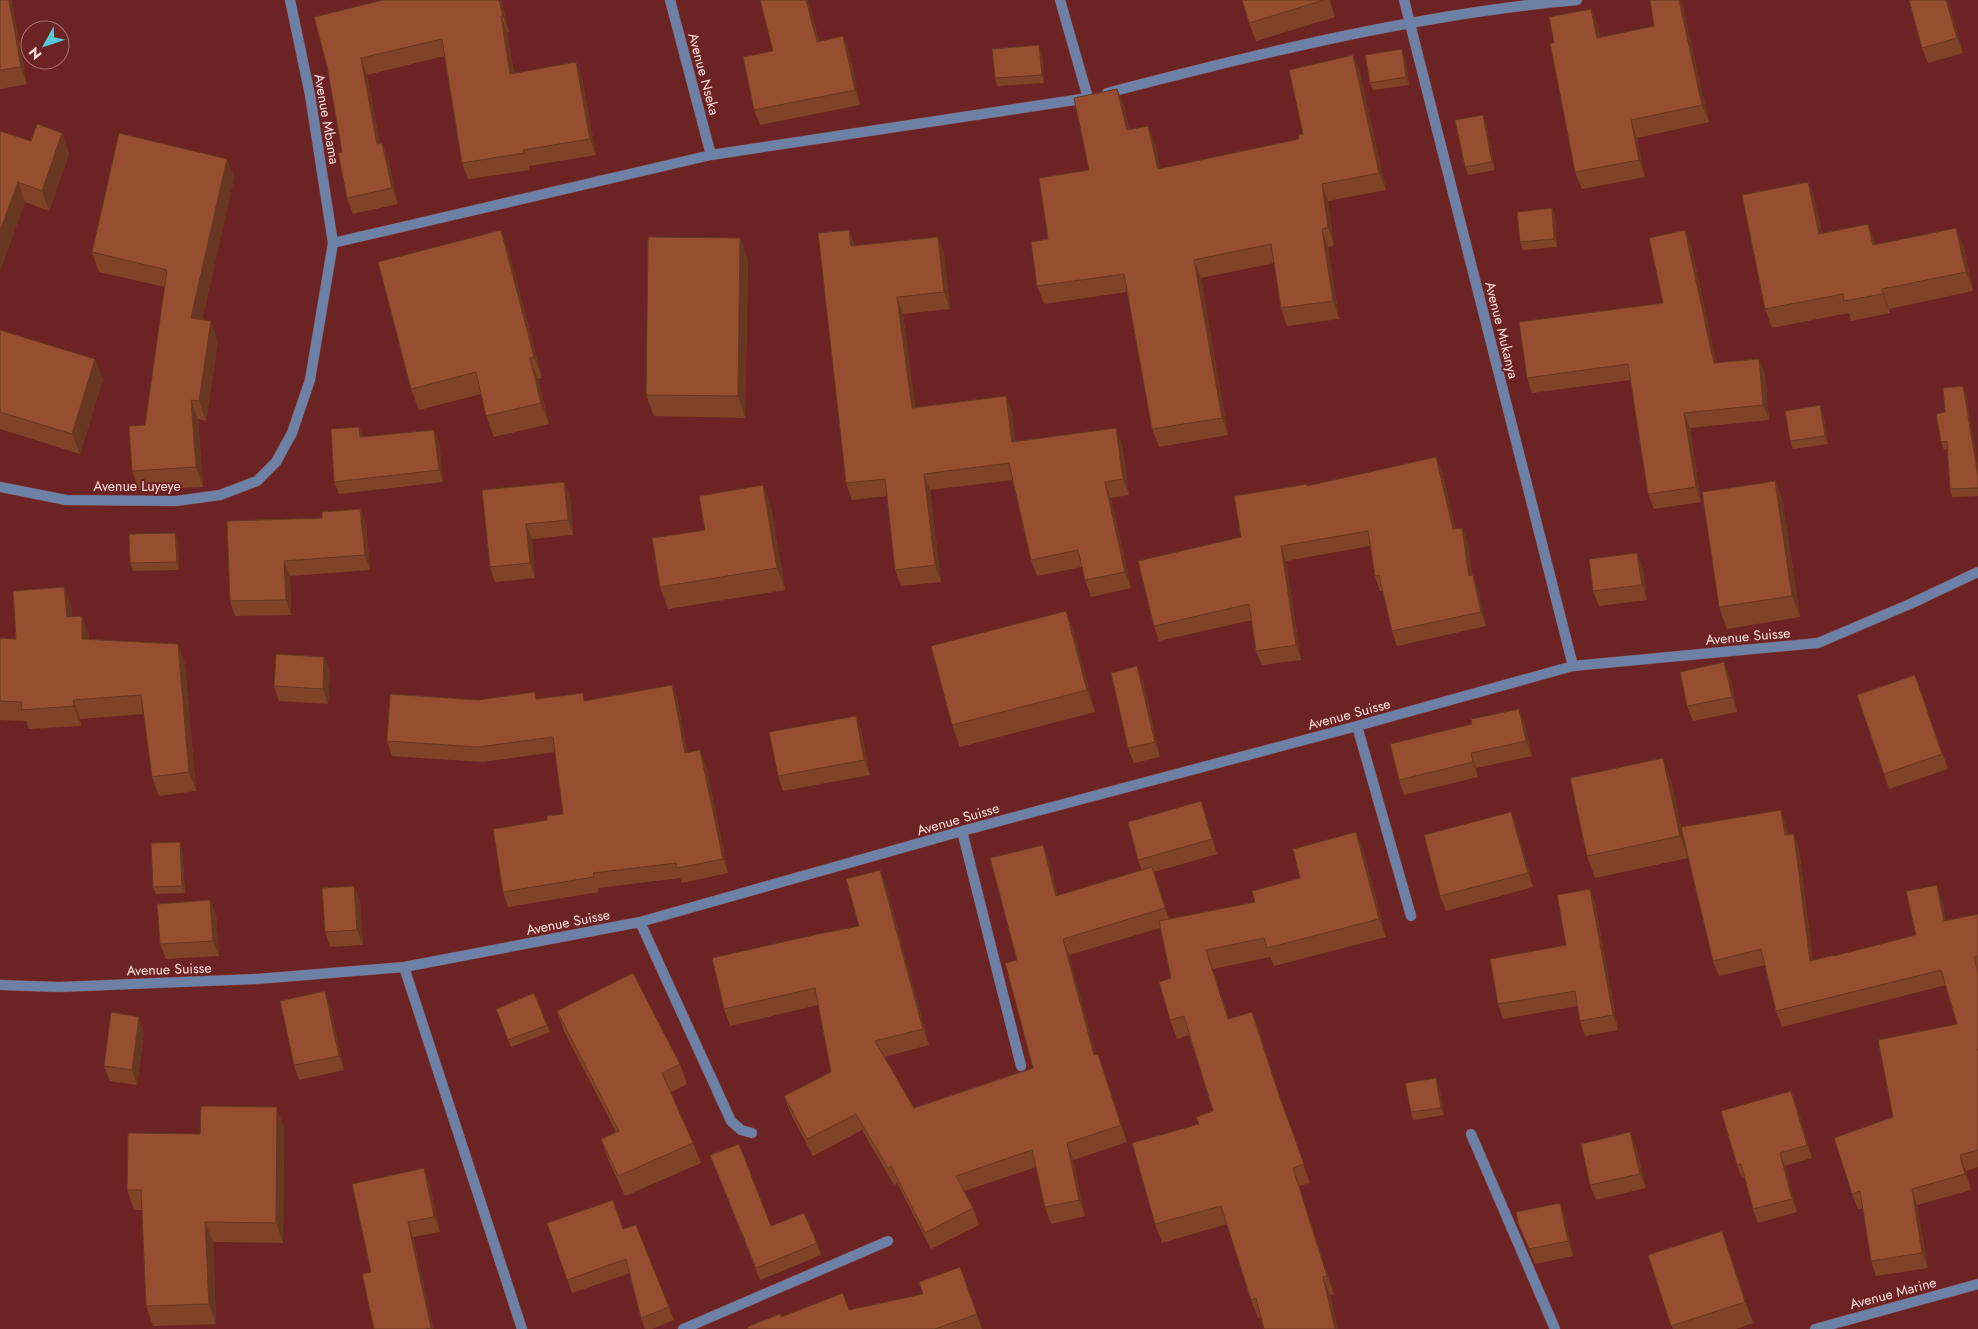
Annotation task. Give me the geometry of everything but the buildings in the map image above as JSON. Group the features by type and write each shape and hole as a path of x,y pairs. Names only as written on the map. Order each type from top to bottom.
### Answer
{"street":[{"name":"Avenue Mbama","path":"290,0 310,95 333,243"},
{"name":"Avenue Nseka","path":"670,0 712,155"},
{"path":"1060,0 1088,98"},
{"name":"Avenue Mukanya","path":"1404,0 1573,666"},
{"path":"333,243 712,155 1088,98 1236,60 1410,22 1534,4 1578,0"},
{"name":"Avenue Luyeye","path":"0,487 66,500 176,501 220,495 257,481 276,462 292,433 310,380 333,243"},
{"name":"Avenue Suisse","path":"0,985 60,987 257,979 404,968 640,922 962,831 1357,726 1573,666 1818,643 1910,604 1978,572"},
{"path":"1357,726 1411,916"},
{"path":"962,831 1021,1066"},
{"path":"640,922 731,1121 741,1130 752,1134"},
{"path":"404,968 522,1329"},
{"path":"1471,1134 1556,1329"},
{"path":"683,1329 888,1240"},
{"name":"Avenue Marine","path":"1816,1329 1978,1284"}]}
